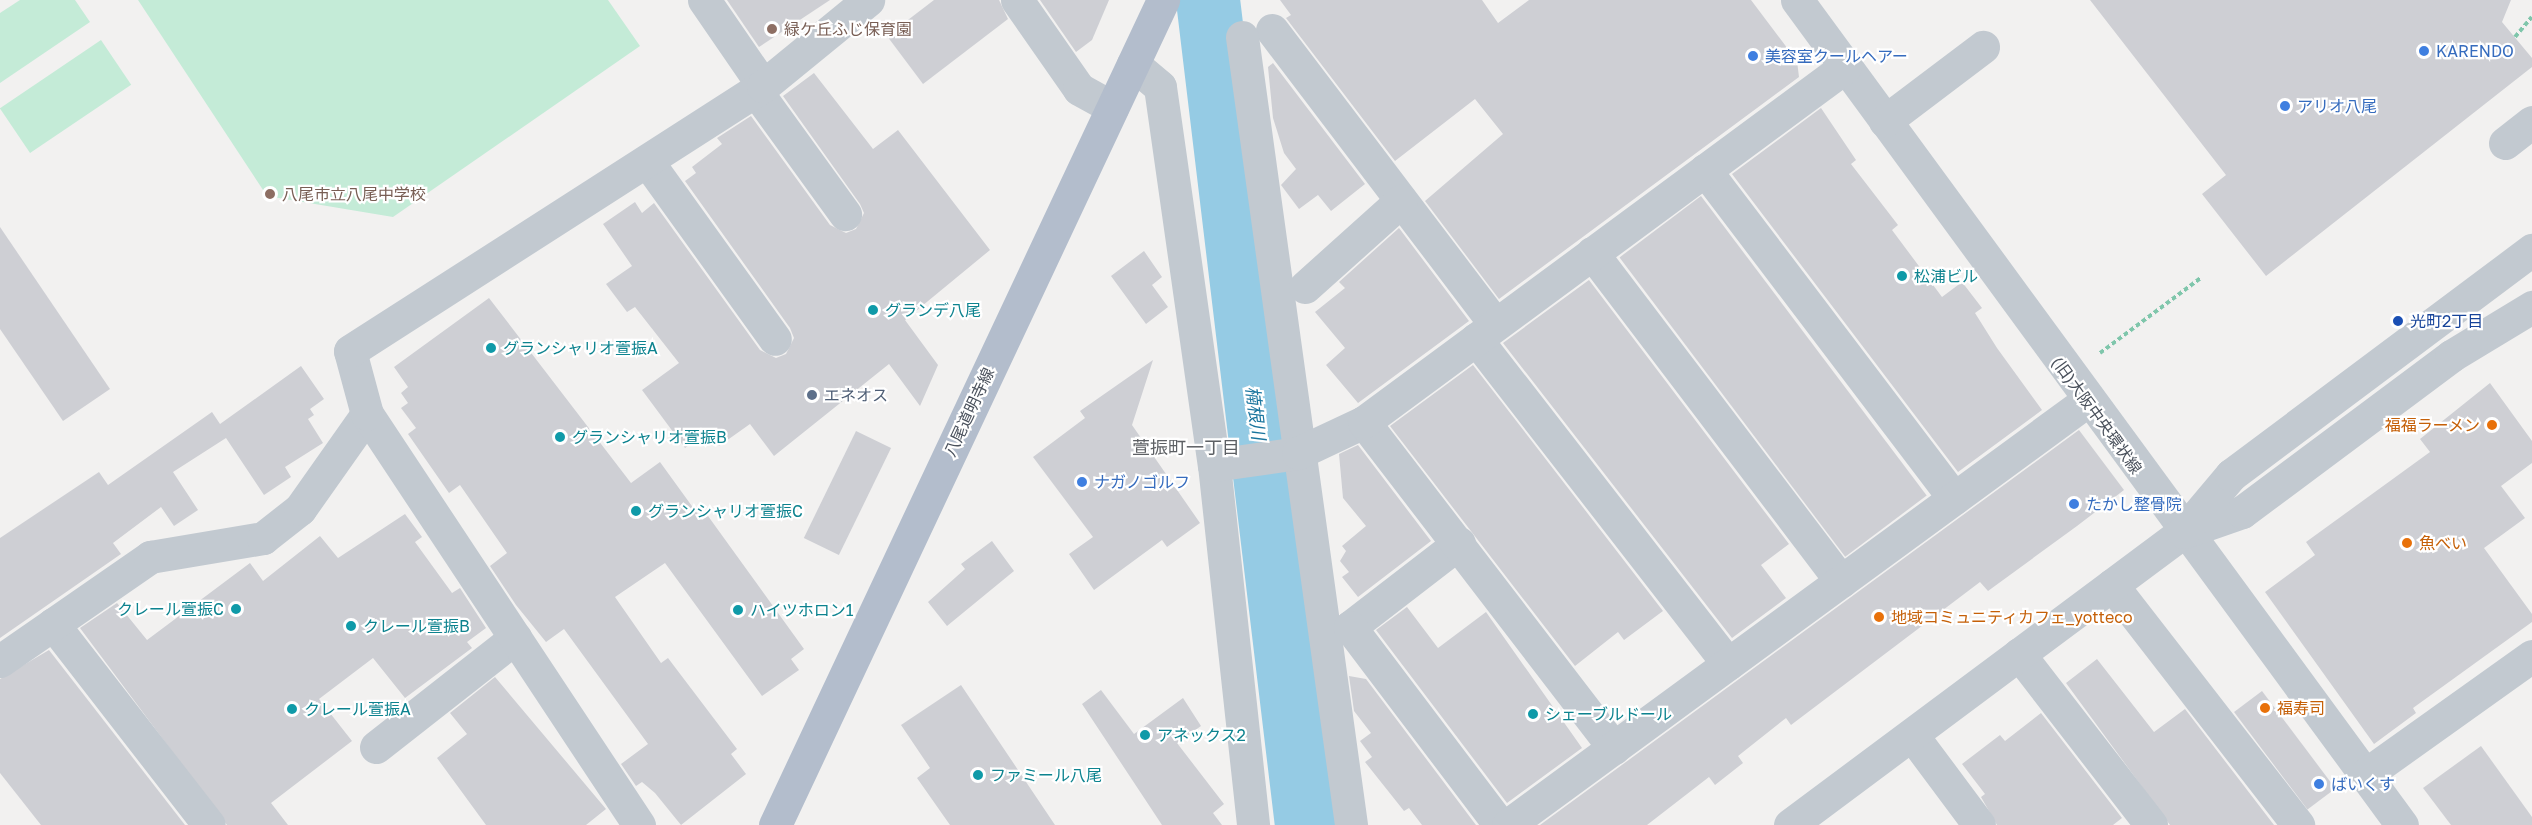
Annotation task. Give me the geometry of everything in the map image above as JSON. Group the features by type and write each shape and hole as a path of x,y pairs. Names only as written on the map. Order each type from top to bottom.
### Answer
{"main road":[{"name":"八尾道明寺線","path":"775,825 1162,3"}],"street":[{"path":"704,0 845,214"},
{"path":"639,825 367,414 350,351 760,88 868,0"},
{"path":"1017,0 1078,89 1112,107"},
{"name":"(旧)大阪中央環状線","path":"1797,0 2183,532 2402,825"},
{"path":"1351,825 1298,453 1257,33 1401,201 1486,332 1728,664"},
{"path":"1885,121 1983,47"},
{"path":"1133,64 1160,87 1214,465 1253,825"},
{"path":"1214,465 1298,453 1364,422 1845,67"},
{"path":"2505,143 2532,122"},
{"path":"647,161 775,339"},
{"path":"1705,170 1954,498"},
{"path":"1305,287 1401,201"},
{"path":"1790,825 2183,532 2231,475 2532,250"},
{"path":"1592,253 1841,581"},
{"path":"2183,532 2242,512 2451,356 2532,307"},
{"path":"1508,825 2087,401"},
{"path":"0,661 150,557 263,538 300,509 367,414"},
{"path":"1364,422 1614,748"},
{"path":"1459,543 1350,627 1500,825"},
{"path":"2112,585 2298,825"},
{"path":"53,624 209,825"},
{"path":"376,747 515,638"},
{"path":"2019,654 2151,825"},
{"path":"2366,776 2532,656"},
{"path":"1912,735 1979,825"}],"path":[{"path":"2515,37 2532,17"},
{"path":"2100,353 2202,277"}],"green space":[{"path":"20,0 75,0 90,22 0,83 0,13"},
{"path":"138,0 608,0 640,46 393,217 267,196"},
{"path":"101,40 131,85 30,153 0,108"}],"building":[{"name":"緑ケ丘ふじ保育園","path":"727,0 830,0 759,47"},
{"path":"934,0 999,0 1008,19 923,84 887,36"},
{"path":"1040,0 1109,0 1092,40 1076,52"},
{"path":"1280,0 1482,0 1498,23 1529,0 1751,0 1797,61 1799,77 1499,299 1425,201 1503,134 1475,99 1395,161 1286,18 1291,15"},
{"name":"アリオ八尾","path":"2090,0 2511,0 2502,22 2532,58 2532,67 2266,276 2202,194 2226,175"},
{"path":"1273,63 1365,184 1331,211 1318,195 1299,209 1281,185 1296,169 1284,153 1273,118 1268,67"},
{"path":"814,73 873,149 898,130 990,250 905,320 938,365 920,406 889,364 774,456 750,424 719,446 708,431 685,448 642,390 679,363 635,307 627,312 606,284 632,266 603,224 635,202 642,213 654,203 760,350 776,358 786,354 794,338 790,328 685,181 696,173 692,167 722,144 717,138 751,116 830,225 846,233 856,229 864,213 860,204 783,96"},
{"path":"1821,108 1856,160 1851,164 1898,225 1892,230 1942,297 1962,282 1982,308 1975,313 2042,410 1958,472 1732,174"},
{"path":"1701,196 1927,495 1845,557 1620,257"},
{"path":"0,227 110,389 63,421 0,329"},
{"path":"1399,228 1469,321 1358,403 1326,365 1345,348 1315,312 1345,288 1339,282"},
{"path":"1144,251 1162,277 1152,285 1168,307 1146,324 1111,276"},
{"path":"1589,280 1789,544 1761,565 1786,598 1732,638 1503,343"},
{"path":"489,298 631,483 660,462 702,520 708,516 804,649 791,659 799,670 762,696 665,563 615,597 661,663 668,658 737,749 731,754 746,774 681,825 655,793 642,782 636,786 621,764 648,744 564,629 546,642 516,605 490,566 507,553 460,485 449,493 408,434 416,428 401,408 408,403 401,393 408,387 394,367"},
{"path":"1153,360 1132,425 1200,523 1167,547 1162,540 1094,590 1069,554 1093,537 1033,457 1085,418 1080,411"},
{"path":"1473,365 1663,611 1624,640 1618,632 1575,666 1390,426"},
{"path":"301,366 324,399 310,409 314,415 308,419 323,443 285,467 291,477 264,495 226,438 173,472 198,510 174,526 161,507 113,543 121,554 0,638 0,538 99,472 108,485 212,412 220,424"},
{"path":"2490,383 2532,441 2532,463 2501,486 2525,518 2484,548 2532,614 2532,622 2413,708 2416,713 2374,744 2265,592 2315,555 2306,542 2430,452 2420,439"},
{"path":"2079,430 2124,490 2077,526 1988,591 1980,582 1791,725 1786,718 1738,756 1743,763 1715,785 1709,777 1647,825 1540,825"},
{"path":"856,431 891,448 839,555 804,538"},
{"path":"1358,445 1431,541 1358,597 1342,577 1349,572 1340,561 1346,551 1342,546 1366,526 1343,498 1339,454"},
{"path":"405,514 422,537 415,542 452,593 460,588 486,628 467,642 472,648 405,698 373,658 319,699 352,741 271,803 288,825 227,825 80,628 117,603 147,640 250,563 263,581 320,536 338,558"},
{"path":"992,541 1014,571 947,626 928,602 965,569 961,564"},
{"path":"1407,607 1438,648 1486,612 1582,748 1507,803 1376,630"},
{"path":"49,650 185,825 41,825 0,773 0,679"},
{"path":"2097,659 2154,732 2185,709 2274,825 2170,825 2066,683"},
{"path":"1349,676 1366,679 1476,825 1422,825 1409,808 1404,811 1365,762 1372,757 1360,741 1371,733 1354,711"},
{"path":"495,677 606,809 586,825 486,825 437,758 467,734 450,713"},
{"name":"ファミール八尾","path":"961,685 1055,825 950,825 917,778 930,768 901,725"},
{"path":"1101,690 1134,734 1183,698 1201,726 1177,743 1224,804 1213,813 1222,825 1162,825 1082,704"},
{"path":"2262,691 2335,788 2307,809 2234,712"},
{"path":"2041,713 2122,818 2113,825 1997,825 1981,797 1985,794 1962,764 2000,735 2005,741"},
{"path":"2481,746 2532,817 2532,825 2451,825 2423,788"}],"waterway":[{"name":"楠根川","path":"1208,0 1307,825"}],"place":[{"name":"緑ケ丘ふじ保育園","path":"772,29"},
{"name":"KARENDO","path":"2424,51"},
{"name":"美容室クールヘアー","path":"1753,56"},
{"name":"アリオ八尾","path":"2285,106"},
{"name":"八尾市立八尾中学校","path":"270,194"},
{"name":"松浦ビル","path":"1902,276"},
{"name":"グランデ八尾","path":"873,310"},
{"name":"光町2丁目","path":"2398,321"},
{"name":"グランシャリオ萱振A","path":"491,348"},
{"name":"エネオス","path":"812,395"},
{"name":"福福ラーメン","path":"2492,425"},
{"name":"グランシャリオ萱振B","path":"560,437"},
{"name":"ナガノゴルフ","path":"1082,482"},
{"name":"たかし整骨院","path":"2074,504"},
{"name":"グランシャリオ萱振C","path":"636,511"},
{"name":"魚べい","path":"2407,543"},
{"name":"クレール萱振C","path":"236,609"},
{"name":"ハイツホロン1","path":"738,610"},
{"name":"地域コミュニティカフェ_yotteco","path":"1879,617"},
{"name":"クレール萱振B","path":"351,626"},
{"name":"福寿司","path":"2265,708"},
{"name":"クレール萱振A","path":"292,709"},
{"name":"シェーブルドール","path":"1533,714"},
{"name":"アネックス2","path":"1145,735"},
{"name":"ファミール八尾","path":"978,775"},
{"name":"ばいくす","path":"2319,784"}],"district":[{"name":"萱振町一丁目","path":"1186,447"}]}
